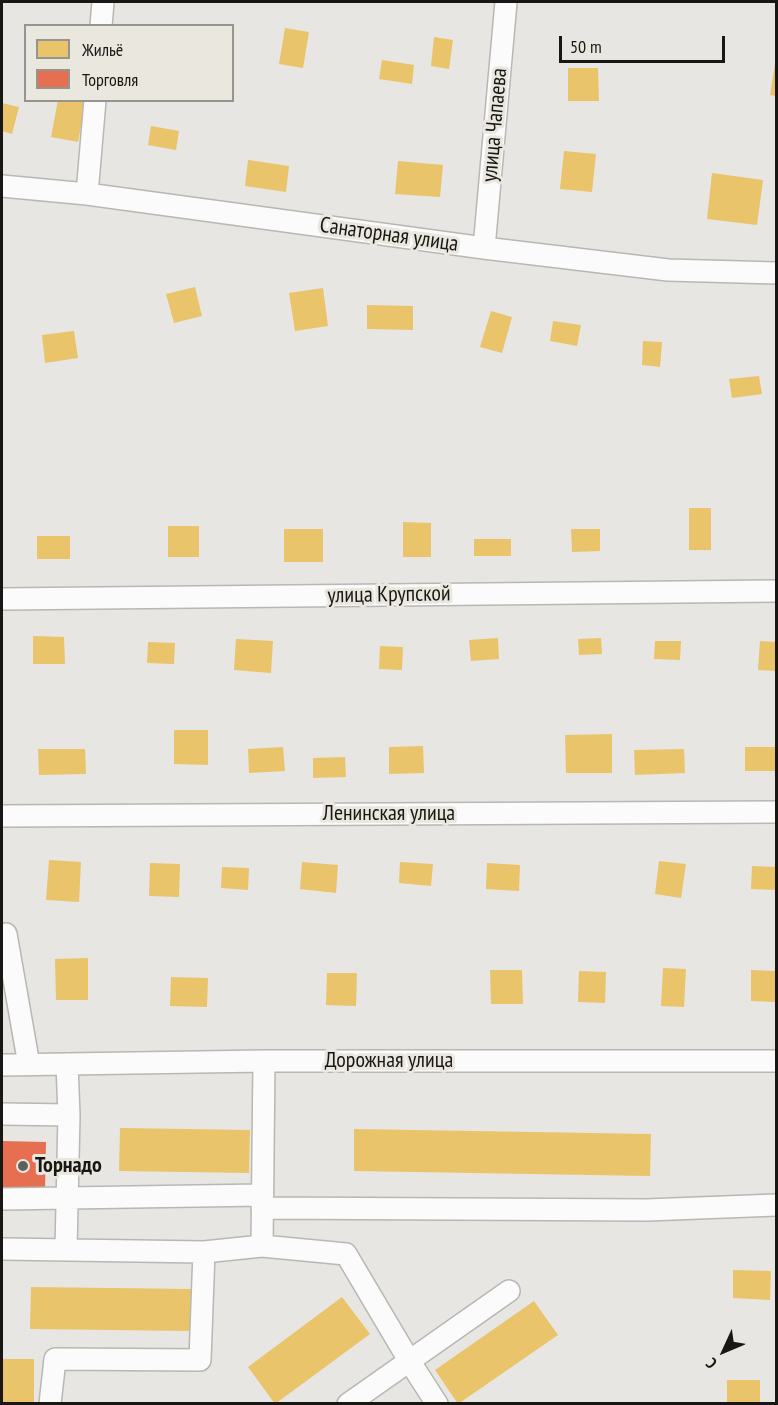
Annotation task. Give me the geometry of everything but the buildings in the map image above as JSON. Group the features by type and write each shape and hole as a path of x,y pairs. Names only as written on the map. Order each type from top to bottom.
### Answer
{"street":[{"path":"101,24 103,2"},
{"name":"улица Чапаева","path":"484,248 506,2"},
{"path":"87,194 95,102"},
{"name":"Санаторная улица","path":"2,186 87,194 484,248 668,270 777,273"},
{"name":"улица Крупской","path":"2,599 777,591"},
{"name":"Ленинская улица","path":"2,816 777,812"},
{"path":"6,934 29,1065"},
{"name":"Дорожная улица","path":"2,1065 777,1061"},
{"path":"262,1246 264,1062"},
{"path":"66,1250 69,1115 67,1064"},
{"path":"2,1114 69,1115"},
{"path":"2,1199 67,1198 647,1210 777,1205"},
{"path":"2,1249 204,1252 262,1246 346,1254 437,1404"},
{"path":"50,1404 55,1359 200,1360 204,1252"},
{"path":"348,1404 509,1291"}],"place":[{"name":"Торнадо","path":"23,1166"}]}
